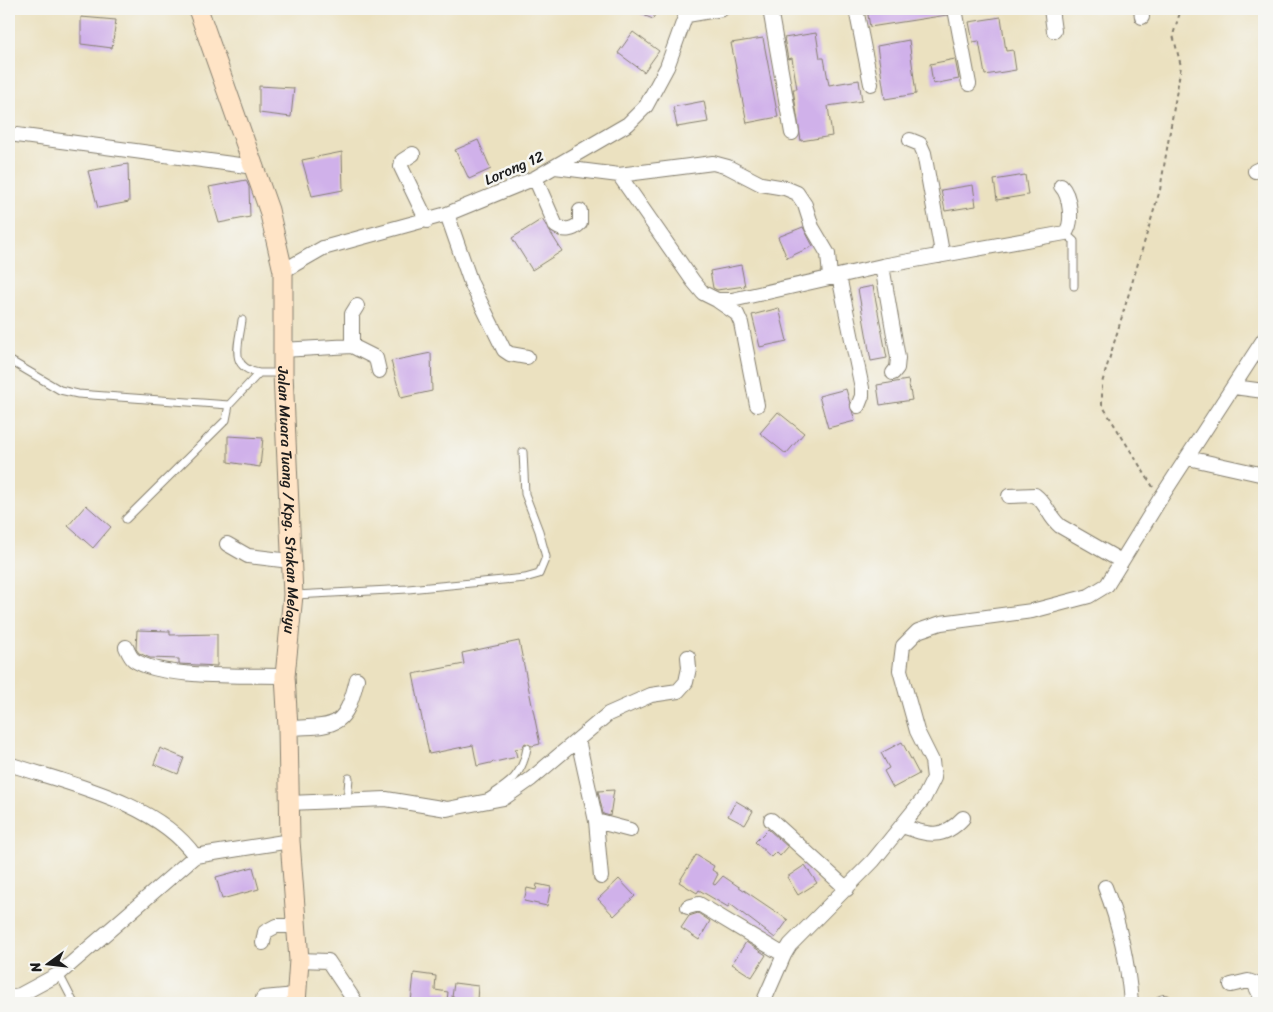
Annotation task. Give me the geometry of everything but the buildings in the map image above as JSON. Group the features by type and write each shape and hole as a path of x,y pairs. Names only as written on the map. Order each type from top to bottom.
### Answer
{"main road":[{"name":"Jalan Muara Tuang / Kpg. Stakan Melayu","path":"198,9 269,210 284,271 282,350 292,595 285,676 290,841 299,960 296,999"}],"street":[{"path":"687,12 722,9"},
{"path":"770,9 792,133"},
{"path":"856,9 871,84"},
{"path":"955,9 969,84"},
{"path":"1051,9 1054,31"},
{"name":"Lorong 12","path":"284,271 323,248 427,221 535,178 628,124 646,106 667,67 687,12"},
{"path":"9,134 254,167"},
{"path":"910,140 920,144 924,153 941,247 939,256"},
{"path":"413,154 402,161 401,167 427,221"},
{"path":"555,167 619,175 713,163 728,167 761,184 785,188 797,193 805,205 812,227 828,254 835,276 862,388 862,396 858,406"},
{"path":"619,175 703,293 728,306 737,314 741,323 757,405"},
{"path":"535,178 553,220 560,229 570,230 576,228 580,223 580,212"},
{"path":"717,300 751,297 882,266 1065,233 1070,229 1070,224 1067,196 1060,186"},
{"path":"447,214 471,284 504,350 510,354 527,357"},
{"path":"882,266 898,358 897,368 893,373"},
{"path":"352,346 352,314 357,306"},
{"path":"763,1003 784,955 847,889 902,826 924,798 934,778 932,761 917,731 900,670 903,646 918,631 941,623 1032,611 1088,596 1107,585 1118,570 1120,561 1264,339"},
{"path":"282,350 352,346 376,358 379,371"},
{"path":"1234,388 1264,391"},
{"path":"1188,458 1264,475"},
{"path":"1009,496 1035,495 1045,502 1052,519 1060,526 1120,561"},
{"path":"228,544 248,556 290,561"},
{"path":"126,647 132,659 142,664 182,674 285,676"},
{"path":"289,803 386,799 447,809 476,805 504,798 531,780 608,714 622,706 651,695 678,691 686,682 689,668 688,657"},
{"path":"288,728 328,727 338,723 350,705 357,679"},
{"path":"578,740 596,821 601,877"},
{"path":"9,764 109,797 155,819 185,842 195,856"},
{"path":"902,826 934,834 952,830 963,818"},
{"path":"771,820 847,889"},
{"path":"596,821 630,830"},
{"path":"9,996 20,995 59,974 195,856 290,841"},
{"path":"1105,887 1115,913 1127,963 1130,1003"},
{"path":"688,907 699,904 784,955"},
{"path":"263,943 265,932 270,928 296,926"},
{"path":"299,960 328,961 356,1003"},
{"path":"1231,985 1248,981 1254,983 1261,992 1264,1003"},
{"path":"263,998 296,999"}],"lane":[{"path":"1065,233 1074,241 1074,286"},
{"path":"242,320 238,355 239,363 246,370 259,373 283,373"},
{"path":"9,360 60,390 78,394 229,405"},
{"path":"126,519 226,420 229,405 259,373"},
{"path":"292,595 428,587 525,578 539,574 546,557 539,531 525,494 523,452"},
{"path":"476,805 514,778 524,765 527,748"},
{"path":"347,801 349,778"},
{"path":"59,974 74,1003"}],"path":[{"path":"1160,499 1102,405 1100,395 1160,190 1181,66 1173,35 1181,9"}]}
